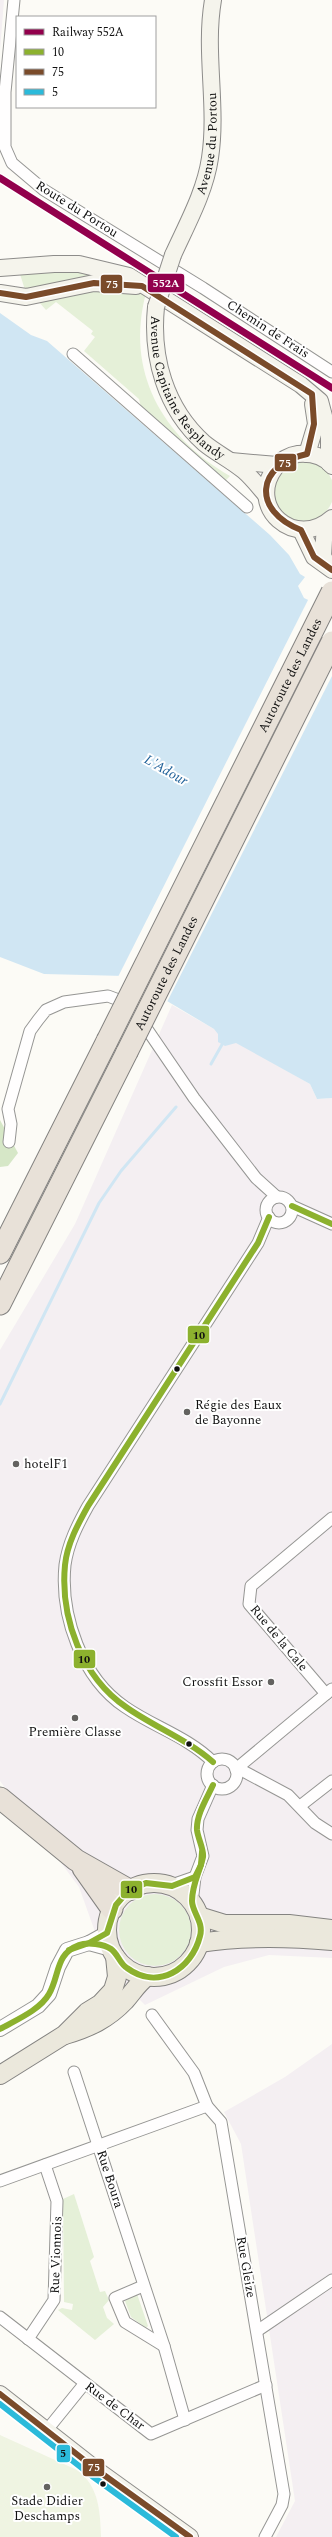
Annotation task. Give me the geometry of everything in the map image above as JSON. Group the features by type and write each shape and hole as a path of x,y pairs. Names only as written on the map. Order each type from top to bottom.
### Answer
{"highway":[{"name":"Autoroute des Landes","path":"0,1253 332,592"},
{"name":"Autoroute des Landes","path":"0,1304 332,642"},
{"path":"0,1228 63,1105 88,1080"},
{"path":"0,1311 56,1192"},
{"path":"4,1800 76,1860 129,1890"},
{"path":"76,1860 112,1909"}],"main road":[{"name":"Avenue du Portou","path":"202,0 210,28"},
{"name":"Avenue du Portou","path":"156,307 173,255 199,196 210,159 212,103 210,28 212,0"},
{"path":"0,268 54,264 79,264 129,276 142,286 301,385 312,394 320,402 326,420 331,464"},
{"path":"0,293 26,297 94,283 142,286"},
{"name":"Avenue Capitaine Resplandy","path":"156,307 156,354 163,381 173,403 203,442 244,471 266,495 269,506 281,522 301,530"},
{"path":"307,454 316,424 312,394"},
{"path":"266,495 270,474 277,465 286,458 307,454 319,456 331,464"},
{"name":"Avenue Capitaine Resplandy","path":"231,461 277,465"},
{"path":"329,521 314,529 301,530 314,557 330,569"},
{"path":"329,521 323,556 330,569"},
{"path":"0,2075 64,2035 113,1990 117,1977 111,1946 112,1909 129,1890 142,1885 156,1883 169,1886 182,1892 196,1909 201,1925 199,1943 193,1957 183,1968 170,1975 148,1976 126,1968 111,1946"},
{"path":"196,1909 225,1924 289,1924 332,1929"},
{"path":"199,1943 232,1938 292,1938 332,1941"},
{"path":"64,2035 89,2028 108,2016 131,1994 139,1983 148,1976"},
{"path":"0,2394 102,2474 190,2537"}],"street":[{"name":"Route du Portou","path":"14,0 5,92 5,147 12,163 44,190 203,288"},
{"name":"Chemin de Frais","path":"203,288 332,372"},
{"path":"73,354 247,507"},
{"path":"9,1142 11,1124 8,1109 30,1031 46,1010 64,1002 108,996 124,1002 154,1036 194,1098 256,1178 277,1197 288,1200 292,1206 292,1212 288,1219"},
{"path":"256,1178 273,1220"},
{"path":"268,1205 277,1197"},
{"path":"292,1206 318,1216 332,1224"},
{"path":"273,1220 318,1216"},
{"path":"213,1762 199,1748 124,1706 106,1691 94,1676 74,1635 67,1611 65,1564 73,1536 88,1506 273,1220"},
{"name":"Rue de la Cale","path":"329,1691 249,1604 251,1586 332,1518"},
{"path":"234,1782 236,1770 329,1691"},
{"path":"260,1779 234,1782 226,1788 213,1785 207,1774 213,1762 223,1759 229,1760 236,1770 243,1771 260,1779 288,1796 300,1806 315,1823 332,1834"},
{"path":"300,1806 332,1781"},
{"path":"196,1909 195,1877 203,1856 197,1830 198,1819 213,1785"},
{"path":"169,1886 195,1877"},
{"path":"0,2029 38,2006 49,1994 58,1967 67,1950 89,1943 111,1946"},
{"name":"Rue Gleize","path":"152,2015 194,2073 207,2106 221,2122 284,2494 282,2505 264,2536"},
{"name":"Rue Boura","path":"74,2072 99,2144 164,2346 185,2420"},
{"path":"0,2181 207,2106"},
{"name":"Rue Vionnois","path":"28,2338 54,2300 57,2201 45,2165"},
{"path":"257,2332 332,2280"},
{"path":"144,2286 115,2298 125,2322 164,2346"},
{"name":"Rue de Char","path":"0,2317 151,2434 266,2385"},
{"path":"47,2430 85,2383"}],"shaded area":[{"path":"0,0 4,0 0,51"},
{"path":"172,1005 310,1084 317,1099 332,1098 332,1958 269,1955 224,1967 145,2005 108,1968 79,1887 0,1781 0,1350 75,1224"},
{"path":"332,2044 332,2537 276,2537 295,2501 241,2144 224,2112 285,2077"}],"green space":[{"path":"43,268 111,274 26,293 19,271"},
{"path":"84,289 146,293 141,322 141,349 145,375 155,399 168,422 185,442 206,460 230,476 224,482 141,407 139,399 84,351 95,337 91,334 93,331 56,302 46,310 39,302"},
{"path":"304,461 315,463 321,466 329,474 332,480 332,502 329,508 321,516 315,519 304,521 293,519 287,516 279,508 276,502 274,491 276,480 279,474 287,466 293,463"},
{"path":"0,1120 18,1153 8,1166 0,1167"},
{"path":"155,1894 175,1900 185,1910 191,1930 185,1950 175,1960 155,1966 135,1960 125,1950 119,1930 125,1910 135,1900"},
{"path":"74,2194 94,2257 90,2261 100,2292 105,2291 109,2300 103,2307 107,2318 114,2324 95,2340 58,2310 62,2308 72,2310 73,2304 64,2302 63,2199"},
{"path":"137,2294 148,2326 146,2328 131,2317 125,2301"},
{"name":"Stade Didier Deschamps","path":"0,2435 77,2470 84,2476 94,2491 97,2500 101,2537 0,2537"}],"water":[{"name":"L'Adour","path":"0,313 31,335 47,341 270,535 289,555 300,574 305,577 298,586 304,598 332,611 332,1098 317,1099 310,1084 236,1043 225,1046 218,1042 218,1034 214,1029 125,976 44,974 0,957"}],"pier":[{"path":"309,598 332,609 332,676 166,1004 118,977"}],"waterway":[{"path":"211,1064 224,1041"},
{"path":"0,1404 99,1203 121,1171 176,1107"}],"rail line":[{"name":"552A","path":"0,178 332,388"}],"transit line":[{"name":"75","path":"0,293 26,297 94,283 142,286 312,394 314,424 307,454 290,460 277,468 269,478 266,489 268,501 274,512 285,522 301,530 314,557 332,570"},
{"name":"10","path":"292,1206 332,1224"},
{"name":"10","path":"213,1762 181,1740 126,1707 97,1680 77,1645 71,1625 66,1605 64,1585 65,1565 68,1549 88,1506 258,1243 269,1217"},
{"name":"10","path":"0,2029 34,2010 45,2000 52,1987 62,1959 71,1949 79,1945 91,1944 108,1947 127,1968 139,1975 150,1977 162,1977 172,1973 182,1967 190,1958 196,1948 201,1931 192,1901 193,1889 203,1857 197,1824 202,1807 213,1785"},
{"name":"10","path":"69,1950 89,1943 107,1933 116,1905 128,1891 146,1883 172,1886 195,1877 201,1865 202,1852"},
{"name":"75","path":"0,2394 97,2470 190,2537"},
{"name":"5","path":"0,2404 92,2476 176,2537"}],"place":[{"name":"Régie des Eaux de Bayonne","path":"187,1412"},
{"name":"hotelF1","path":"16,1464"},
{"name":"Crossfit Essor","path":"271,1682"},
{"name":"Première Classe","path":"75,1718"},
{"name":"Stade Didier Deschamps","path":"47,2487"}]}
